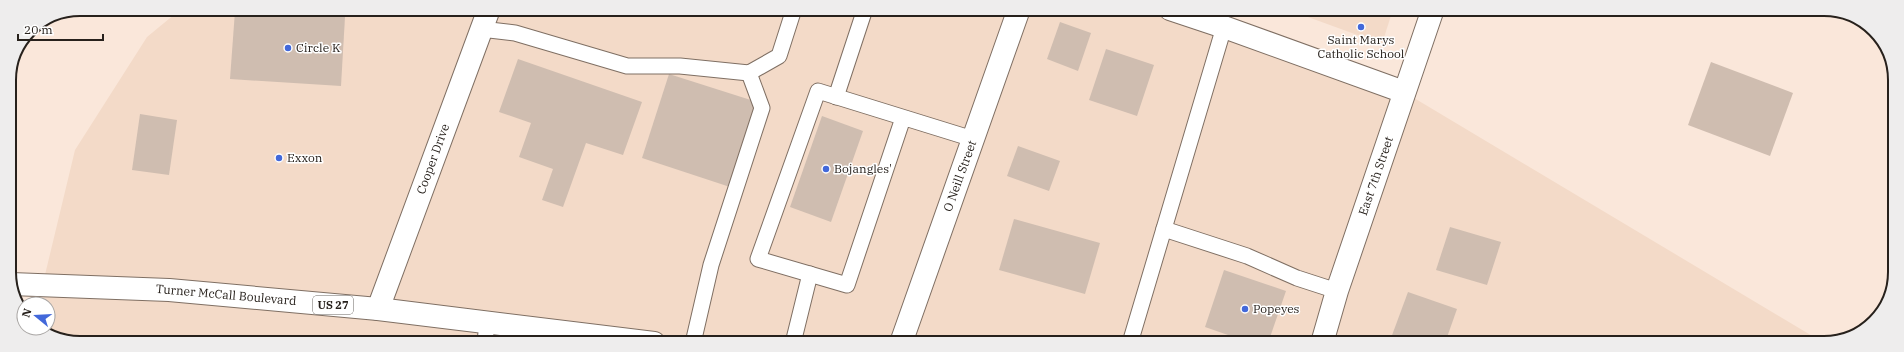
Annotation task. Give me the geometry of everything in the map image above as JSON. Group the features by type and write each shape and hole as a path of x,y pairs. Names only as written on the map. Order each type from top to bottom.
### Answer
{"street":[{"name":"Cooper Drive","path":"378,309 486,16"},
{"name":"O Neill Street","path":"903,336 1017,16"},
{"path":"1191,16 1404,92"},
{"name":"East 7th Street","path":"1324,336 1337,291 1431,16"},
{"name":"Turner McCall Boulevard","path":"17,284 169,290 378,309 486,332 549,336"}],"lane":[{"path":"481,29 515,33 627,66 680,66 749,73 779,56 792,16"},
{"path":"836,97 863,16"},
{"path":"1132,336 1224,27"},
{"path":"694,336 712,265 762,108 749,73"},
{"path":"902,118 847,285 758,259 818,92 973,139"},
{"path":"1164,229 1247,256 1297,278 1337,291"},
{"path":"795,336 810,274"}],"shaded area":[{"path":"172,16 1159,16 1404,92 1812,336 80,336 63,334 56,331 56,296 40,296 75,150 147,37"},
{"name":"Saint Marys Catholic School","path":"1305,16 1391,16 1382,44"}],"building":[{"name":"Circle K","path":"235,16 345,17 341,86 230,79"},
{"path":"1060,22 1091,33 1078,71 1047,59"},
{"path":"1106,49 1154,65 1137,116 1089,100"},
{"path":"518,59 642,102 623,155 586,143 563,207 542,200 553,169 519,157 531,123 499,112"},
{"path":"1711,62 1793,93 1770,156 1688,125"},
{"path":"669,74 757,102 730,187 642,158"},
{"path":"140,114 177,120 169,175 132,170"},
{"name":"Bojangles'","path":"822,116 863,131 831,222 790,207"},
{"path":"1018,146 1060,161 1049,191 1007,176"},
{"path":"1014,219 1100,243 1085,294 999,270"},
{"path":"1450,227 1501,242 1487,285 1436,270"},
{"name":"Popeyes","path":"1224,270 1286,291 1270,336 1231,336 1205,327"},
{"path":"1408,292 1457,309 1447,336 1392,336"}],"place":[{"name":"Saint Marys Catholic School","path":"1361,27"},
{"name":"Circle K","path":"288,48"},
{"name":"Exxon","path":"279,158"},
{"name":"Bojangles'","path":"826,169"},
{"name":"Popeyes","path":"1245,309"}]}
